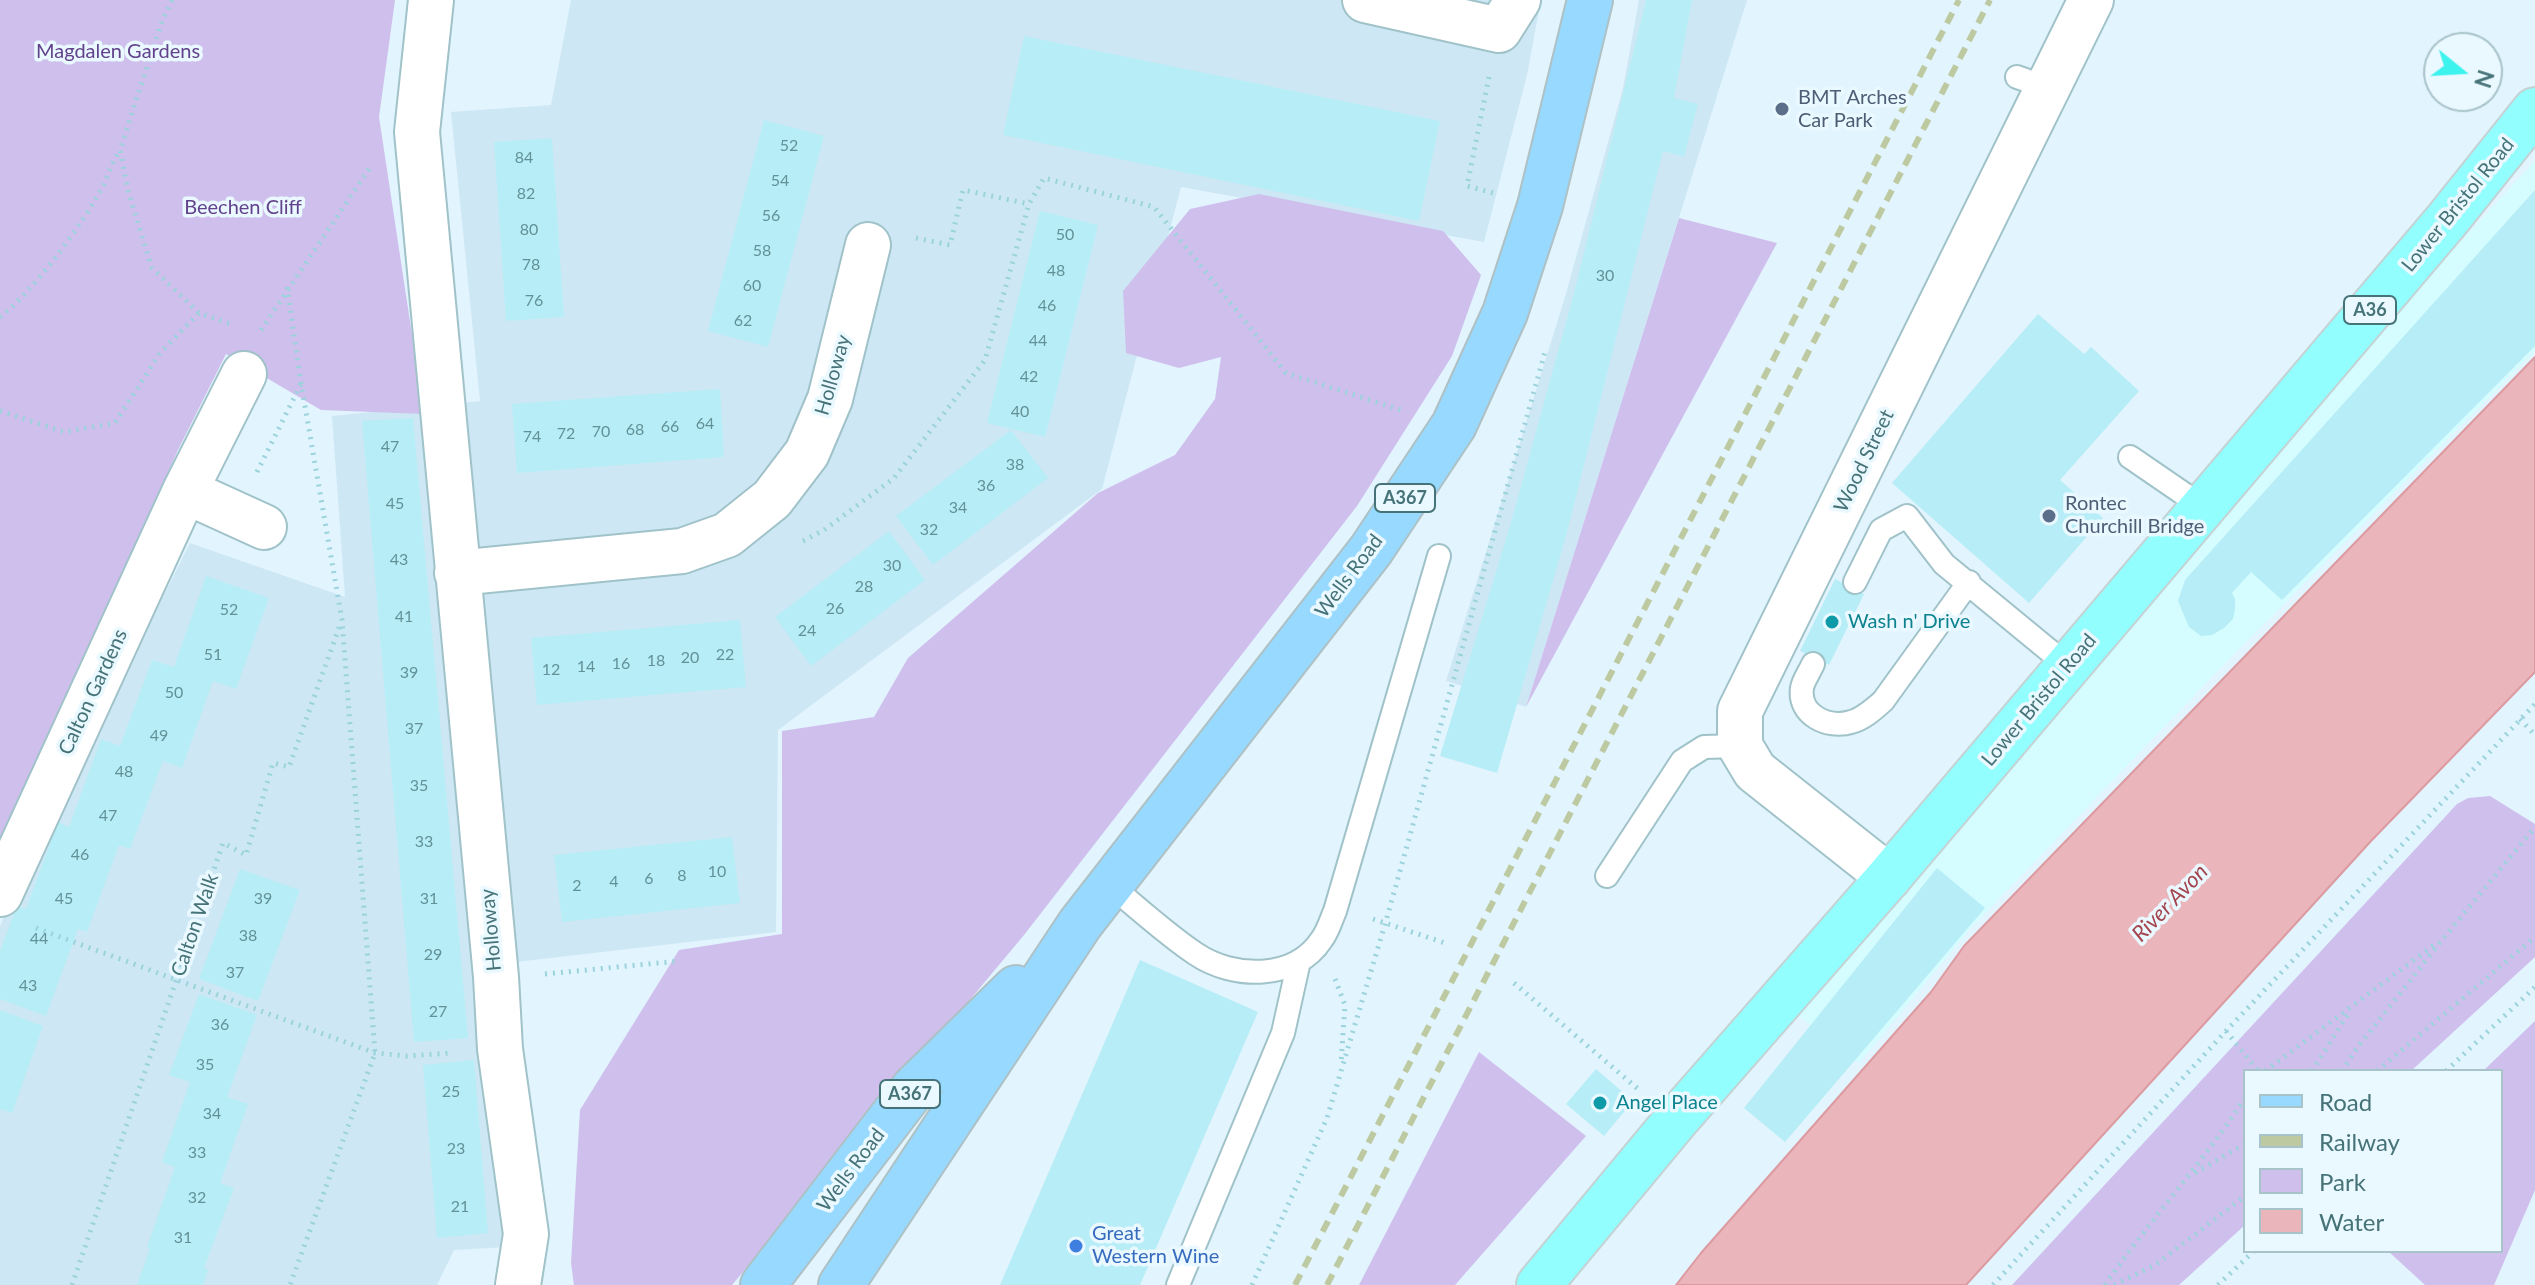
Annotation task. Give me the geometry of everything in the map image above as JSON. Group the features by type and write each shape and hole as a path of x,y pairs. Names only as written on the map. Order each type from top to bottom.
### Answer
{"highway":[{"name":"Lower Bristol Road","path":"1539,1285 1676,1120 1889,877 2447,220 2535,110"}],"main road":[{"name":"Wells Road","path":"841,1285 1080,924 1371,550 1454,425 1505,313 1540,206 1590,0"},
{"name":"Wells Road","path":"763,1285 914,1088 1080,924"}],"street":[{"name":"Holloway","path":"431,0 417,132 496,977 500,1049 526,1234 518,1285"},
{"path":"1365,0 1508,15"},
{"name":"Wood Street","path":"1740,746 1740,711 2032,82 2091,0"},
{"name":"Holloway","path":"457,573 682,551 727,535 761,508 772,499 807,453 830,399 868,245"},
{"name":"Calton Gardens","path":"0,894 185,491 244,374"},
{"path":"185,491 264,527"},
{"path":"1740,746 1755,771 1889,877"}],"lane":[{"path":"2130,457 2203,507"},
{"path":"1855,582 1881,530 1907,516 1944,564 2068,666"},
{"path":"1110,885 1198,955 1232,970 1269,973 1299,961 1322,941 1335,911 1439,556"},
{"path":"1813,664 1802,688 1805,707 1814,718 1831,723 1851,723 1883,701 1969,582"},
{"path":"1607,876 1682,761 1704,747 1740,746"},
{"path":"1178,1285 1283,1033 1299,961"}],"path":[{"path":"0,317 12,308 57,254 104,184 111,163 120,150 162,21 172,0"},
{"path":"1508,15 1467,186 1540,206"},
{"name":"Calton Walk","path":"290,1285 375,1053 342,620 287,287 375,161 417,132"},
{"path":"120,150 128,191 152,268 199,313 241,328"},
{"path":"796,544 824,530 894,478 985,360 1029,204 1044,178 1154,207 1286,373 1396,409"},
{"path":"945,244 950,245 963,190 1029,204"},
{"path":"0,411 64,432 115,423 160,353 199,313"},
{"path":"1252,1285 1327,1118 1386,921 1547,344"},
{"path":"266,452 301,383"},
{"name":"Calton Walk","path":"72,1285 223,843 246,855 273,763 289,767 342,620"},
{"path":"1993,1285 2226,1031 2535,704"},
{"path":"2520,719 2535,735"},
{"path":"2343,1069 2442,940 2535,827"},
{"path":"1399,926 1448,944"},
{"path":"35,927 375,1053 407,1056 500,1049"},
{"path":"2379,1069 2535,937"},
{"path":"2268,1069 2442,940"},
{"path":"1322,941 1345,1005 1341,1072"},
{"path":"577,972 679,961"},
{"path":"1514,983 1645,1095"},
{"path":"2448,1069 2535,987"},
{"path":"2313,1069 2353,1008"},
{"path":"2226,1031 2256,1069"},
{"path":"2105,1285 2124,1256 2191,1175 2243,1101"},
{"path":"2191,1175 2243,1145"},
{"path":"2114,1285 2155,1265 2243,1198"},
{"path":"2218,1285 2252,1253"}],"shaded area":[{"path":"571,0 1541,0 1527,75 1484,242 1181,187 1102,489 778,730 776,932 481,966 507,1247 454,1250 437,1285 0,1285 0,927 10,900 190,543 345,597 332,416 480,401 451,112 551,105"},
{"path":"1639,0 1747,0 1526,707 1446,681 1565,297 1623,88"},
{"path":"2535,161 2535,351 2237,651 1970,929 1859,1063 1795,1013 2262,457"}],"green space":[{"name":"Beechen Cliff","path":"0,0 395,0 379,117 424,414 321,410 226,354 178,450 0,851"},
{"path":"1259,194 1443,231 1481,275 1452,356 1357,506 1024,935 732,1285 574,1285 571,1263 580,1110 679,950 782,934 782,731 874,717 908,658 1098,493 1175,455 1215,399 1221,357 1179,368 1126,353 1123,291 1190,209"},
{"path":"1679,218 1777,243 1526,707"},
{"path":"2490,796 2535,824 2535,957 2413,1069 2243,1069 2243,1227 2179,1285 2012,1285 2457,804 2468,798"},
{"path":"2535,1021 2535,1190 2494,1285 2425,1285 2390,1253 2503,1253 2503,1069 2485,1069"},
{"path":"1479,1052 1586,1136 1455,1285 1359,1285"}],"water":[{"name":"River Avon","path":"2535,357 2535,672 2371,841 1966,1285 1676,1285 1931,992 1964,946"}],"building":[{"path":"1646,0 1692,0 1674,98 1698,104 1684,157 1663,151 1566,536 1497,773 1440,756 1512,519 1574,293"},
{"path":"1024,36 1440,121 1419,221 1003,135"},
{"path":"764,120 824,136 768,347 708,331"},
{"path":"552,138 564,317 506,321 494,142"},
{"path":"2535,190 2535,346 2282,600 2251,572 2232,593 2235,599 2233,619 2224,628 2212,635 2201,636 2189,627 2178,601 2185,580"},
{"path":"1040,211 1098,225 1045,437 987,423"},
{"path":"2038,314 2084,354 2091,347 2139,391 2060,480 2103,518 2029,603 1892,483"},
{"path":"720,389 724,457 517,473 512,404"},
{"path":"413,418 468,1038 414,1042 362,421"},
{"path":"1011,430 1048,478 933,565 896,516"},
{"path":"889,531 925,580 811,666 775,617"},
{"path":"206,576 269,598 236,689 213,681 182,768 163,761 130,849 119,845 87,932 78,929 46,1016 0,999 0,951 17,906 26,909 58,822 69,827 101,739 120,746 152,660 174,667"},
{"name":"Wash n' Drive","path":"1835,579 1864,594 1829,665 1800,651"},
{"path":"740,620 746,687 537,705 531,638"},
{"path":"732,837 740,903 562,922 554,855"},
{"path":"1937,868 1985,908 1785,1142 1744,1108"},
{"path":"240,869 300,890 258,1001 199,979"},
{"path":"1140,960 1258,1012 1140,1285 1000,1285"},
{"path":"199,994 257,1015 227,1097 248,1104 220,1183 234,1188 204,1268 208,1270 203,1285 137,1285 175,1167 162,1162 190,1082 169,1075"},
{"path":"0,1010 43,1026 12,1113 0,1109"},
{"path":"474,1060 488,1233 437,1238 423,1065"},
{"name":"Angel Place","path":"1596,1069 1633,1101 1604,1136 1566,1104"}],"railway":[{"path":"1295,1285 1959,0"},
{"path":"1327,1285 1990,0"}],"place":[{"name":"BMT Arches Car Park","path":"1782,109"},
{"name":"Rontec Churchill Bridge","path":"2049,516"},
{"name":"Wash n' Drive","path":"1832,622"},
{"name":"Angel Place","path":"1600,1103"},
{"name":"Great Western Wine","path":"1076,1246"}],"park label":[{"name":"Magdalen Gardens","path":"118,52"}]}
